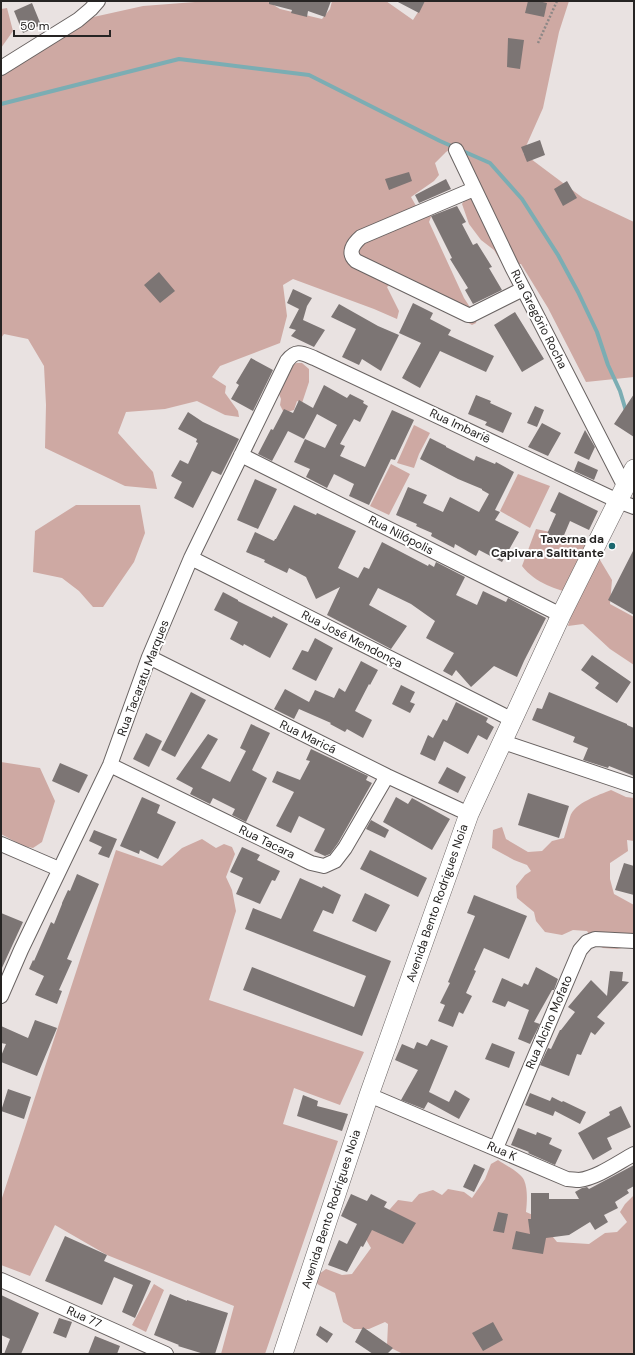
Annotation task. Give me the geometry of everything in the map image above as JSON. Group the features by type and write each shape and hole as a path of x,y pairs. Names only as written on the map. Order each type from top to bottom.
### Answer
{"street":[{"path":"1,68 78,20 98,1"},
{"name":"Rua Gregório Rocha","path":"456,150 626,498"},
{"path":"474,189 361,237 354,243 351,254 356,261 468,315 472,315 523,289"},
{"name":"Rua Imbariê","path":"287,361 292,355 297,353 314,358 626,498"},
{"name":"Rua Tacaratu Marques","path":"1,996 59,869 110,765 149,657 191,558 287,361"},
{"name":"Rua Nilópolis","path":"241,455 561,615"},
{"name":"Avenida Bento Rodrigues Noia","path":"283,1354 369,1095 469,814 561,615 626,498 634,470"},
{"name":"Rua José Mendonça","path":"191,558 513,720"},
{"name":"Rua Maricá","path":"149,657 387,776 469,814"},
{"path":"503,742 634,786"},
{"name":"Rua Tacara","path":"110,765 312,863 324,866 335,861 346,848 387,776"},
{"path":"1,844 59,869"},
{"name":"Rua Alcino Mofato","path":"496,1148 580,950 587,942 595,939 634,941"},
{"name":"Rua K","path":"369,1095 567,1179 580,1180 596,1174 634,1154"},
{"name":"Rua 77","path":"1,1280 166,1354"}],"path":[{"path":"538,43 556,1"}],"shaded area":[{"path":"208,1 267,1 280,9 322,19 330,9 332,1 386,1 413,20 425,1 569,1 559,32 543,108 523,153 583,198 634,222 634,377 586,382 548,308 521,264 503,265 494,250 481,240 469,224 462,204 478,179 458,144 446,152 435,163 439,175 434,181 411,197 420,213 429,214 431,217 429,222 464,298 477,318 476,323 472,325 394,281 387,287 399,311 397,319 293,279 283,285 287,316 280,343 220,366 212,377 226,386 225,393 238,411 239,417 225,415 197,401 165,409 126,412 118,433 153,472 157,489 125,486 45,448 46,405 44,366 28,339 4,334 1,338 1,72 89,18 143,6"},
{"path":"7,8 13,31 1,48 1,9"},
{"path":"302,363 309,369 309,382 302,403 297,401 294,410 284,413 280,405 281,399 279,394 289,365"},
{"path":"414,425 430,433 419,454 414,468 397,463"},
{"path":"391,464 410,474 389,515 370,506"},
{"path":"518,474 550,486 530,528 500,511"},
{"path":"76,505 140,505 145,533 134,562 103,607 93,607 79,591 62,578 33,572 35,531"},
{"path":"536,529 588,540 612,580 610,604 634,617 634,665 610,649 583,624 568,626 577,595 540,582 522,566"},
{"path":"1,762 40,768 55,801 42,842 33,848 23,846 1,834"},
{"path":"611,790 626,797 634,798 634,841 627,840 628,851 610,863 610,879 614,894 634,905 634,939 627,947 617,949 603,948 596,944 587,931 573,930 562,935 545,932 536,921 534,912 517,898 516,886 525,875 531,871 527,865 492,848 493,830 502,827 506,839 528,852 542,851 552,841 564,838 572,812 576,808 588,800"},
{"path":"202,839 216,848 224,844 232,847 235,854 226,877 232,890 236,911 209,1000 364,1052 340,1105 294,1088 283,1124 338,1141 265,1354 221,1354 234,1306 107,1255 55,1225 30,1276 1,1265 1,1201 116,850 162,866 182,848"},
{"path":"498,1160 516,1171 522,1177 527,1191 526,1212 549,1222 548,1231 557,1242 589,1244 605,1233 617,1232 627,1222 620,1212 625,1204 634,1195 634,1354 403,1354 387,1346 388,1324 385,1322 369,1329 354,1329 343,1322 335,1293 319,1285 312,1279 326,1269 342,1275 352,1274 371,1248 364,1236 398,1200 412,1202 419,1194 433,1190 442,1195 448,1189 464,1192 472,1198 485,1179 491,1164"},
{"path":"154,1284 164,1290 146,1332 132,1325"}],"building":[{"path":"269,1 331,1 325,17 308,11 307,17 291,13 292,10 269,4"},
{"path":"396,1 425,1 419,13"},
{"path":"528,1 547,3 544,17 525,13"},
{"path":"32,3 41,25 23,33 14,11"},
{"path":"508,38 524,40 520,69 507,67"},
{"path":"540,140 545,155 527,162 521,147"},
{"path":"409,172 412,181 389,190 385,179"},
{"path":"446,179 451,189 419,203 415,195"},
{"path":"567,181 577,198 563,206 554,189"},
{"path":"457,206 466,222 462,224 473,245 477,243 492,267 489,268 502,290 473,304 465,290 468,288 450,259 452,258 431,216"},
{"path":"159,272 175,291 160,303 144,285"},
{"path":"293,289 312,298 307,306 303,320 325,330 314,347 291,336 296,330 289,328 299,309 287,303"},
{"path":"413,303 433,313 430,319 451,330 448,335 494,356 486,372 440,351 420,388 402,378 421,343 399,333"},
{"path":"339,304 378,326 399,335 381,371 362,359 359,365 342,357 356,329 331,317"},
{"path":"515,312 544,359 522,372 494,325"},
{"path":"251,358 273,370 253,411 231,399 239,385 236,383"},
{"path":"324,385 347,398 350,394 364,401 363,403 368,406 360,422 354,419 340,444 345,446 340,456 365,467 392,410 414,420 395,460 391,459 369,505 349,496 354,484 334,474 327,488 306,477 310,469 294,462 305,439 325,448 337,425 317,414 304,439 288,431 272,461 258,454 271,429 273,430 284,409 293,413 299,400 313,408"},
{"path":"634,394 634,437 614,424"},
{"path":"476,395 491,401 490,403 512,413 503,433 485,425 487,422 468,414"},
{"path":"535,406 544,410 537,427 527,423"},
{"path":"188,412 203,422 239,439 221,475 212,471 193,508 174,498 182,482 171,476 180,460 188,464 198,443 196,442 197,439 178,429"},
{"path":"542,423 561,433 548,456 528,447"},
{"path":"585,430 595,447 589,460 574,453"},
{"path":"430,438 474,461 476,456 495,464 496,462 514,472 495,510 500,512 495,520 519,532 502,562 479,550 476,556 455,544 454,548 431,536 432,533 416,526 417,524 396,515 408,487 427,495 423,503 443,512 450,497 479,512 489,494 482,489 458,479 420,459"},
{"path":"578,461 598,470 594,480 574,471"},
{"path":"255,479 277,489 258,529 237,520"},
{"path":"559,492 598,511 589,530 570,521 562,540 547,534 556,514 550,511"},
{"path":"294,505 316,515 317,513 356,531 338,568 358,578 364,567 369,569 382,542 428,566 429,564 434,567 436,562 465,577 456,595 477,605 483,591 506,602 508,598 546,618 517,677 494,666 471,687 456,670 452,676 443,671 454,653 426,638 435,621 411,604 378,588 369,605 407,626 391,649 327,615 340,587 316,599 306,577 289,568 287,573 264,562 265,560 246,552 255,532 274,541"},
{"path":"634,549 634,615 608,600"},
{"path":"223,592 272,618 273,616 288,624 270,658 244,644 243,646 230,639 238,622 214,610"},
{"path":"315,638 333,648 316,681 292,669 302,650 308,652"},
{"path":"592,655 631,682 617,703 595,688 599,683 581,670"},
{"path":"361,661 378,670 355,711 372,720 363,738 347,729 345,732 330,724 331,723 299,709 294,719 274,709 285,689 309,702 315,690 334,698 339,688 345,692"},
{"path":"401,685 415,692 410,702 415,704 410,713 392,704"},
{"path":"191,692 206,700 175,757 161,750"},
{"path":"549,692 634,728 634,776 609,766 608,768 583,760 588,748 573,742 575,737 532,720 537,708 542,709"},
{"path":"456,702 488,718 486,722 494,727 487,740 478,735 468,754 444,741 435,761 420,754 428,735 433,738 443,719 447,721"},
{"path":"251,724 270,733 252,770 267,778 246,822 232,815 235,809 213,798 210,804 190,794 193,788 176,779 208,734 218,739 201,768 230,782 246,751 240,748"},
{"path":"146,733 162,741 149,767 133,759"},
{"path":"311,749 368,776 366,780 372,783 338,843 330,854 325,856 314,851 325,829 299,816 291,833 276,826 294,792 272,782 277,771 300,780 310,761 306,760"},
{"path":"60,763 88,775 79,793 52,781"},
{"path":"447,767 466,777 458,793 438,783"},
{"path":"528,793 569,806 559,838 518,825"},
{"path":"142,797 160,805 157,813 176,822 158,859 140,850 139,854 120,846"},
{"path":"396,797 408,804 412,798 450,819 432,850 383,822"},
{"path":"371,820 389,830 385,838 366,829"},
{"path":"94,830 117,839 109,858 98,854 102,847 89,841"},
{"path":"242,847 260,855 257,860 280,871 275,881 272,880 260,904 236,894 243,878 230,872"},
{"path":"370,850 427,878 418,897 360,869"},
{"path":"624,863 634,866 634,895 615,890"},
{"path":"77,874 99,884 67,959 72,961 59,990 62,991 57,1004 35,995 44,976 29,969 51,922 54,924 62,903 68,890 70,891"},
{"path":"300,878 322,888 323,886 341,895 333,914 323,910 313,931 391,961 362,1036 243,990 252,967 354,1007 366,976 245,929 253,908 281,919"},
{"path":"365,893 390,905 376,932 352,921"},
{"path":"474,895 527,916 509,959 484,948 466,993 472,996 463,1014 459,1012 453,1027 438,1021 445,1005 440,1003 450,983 448,982 475,916 467,913"},
{"path":"1,913 23,922 1,970"},
{"path":"536,967 558,979 554,990 552,990 534,1022 540,1024 530,1044 518,1039 529,1010 508,1001 505,1007 492,1002 502,978 522,987 524,983 528,985"},
{"path":"610,971 623,972 622,981 629,982 597,1017 605,1023 595,1035 591,1032 581,1055 577,1054 569,1076 540,1065 548,1048 551,1049 560,1030 575,1012 568,1007 591,980 607,996"},
{"path":"35,1020 57,1028 37,1076 1,1062 1,1056 6,1044 1,1043 1,1026 28,1038"},
{"path":"431,1039 448,1046 429,1092 449,1102 455,1090 470,1099 459,1119 428,1102 424,1109 401,1100 418,1070 395,1060 402,1044 414,1049 417,1042 427,1046"},
{"path":"492,1043 515,1052 509,1068 485,1059"},
{"path":"8,1089 31,1097 24,1119 1,1111"},
{"path":"530,1093 550,1101 552,1097 586,1112 580,1124 555,1111 553,1116 525,1105"},
{"path":"303,1095 318,1101 317,1106 348,1114 342,1131 297,1116"},
{"path":"621,1106 631,1127 607,1138 612,1149 593,1160 578,1133 610,1115 609,1112"},
{"path":"518,1128 536,1135 537,1132 552,1138 549,1144 562,1150 555,1165 511,1145"},
{"path":"474,1164 485,1169 474,1192 463,1187"},
{"path":"634,1165 634,1186 627,1190 629,1193 615,1202 618,1208 604,1215 608,1222 595,1230 590,1222 569,1235 546,1238 543,1254 512,1249 516,1231 530,1234 528,1219 531,1219 531,1193 549,1193 549,1199 579,1199 575,1192 582,1188 587,1187 589,1189"},
{"path":"351,1194 367,1201 371,1194 387,1202 384,1207 416,1223 403,1244 372,1230 363,1247 361,1246 347,1272 328,1265 339,1240 347,1244 357,1224 341,1216"},
{"path":"498,1212 508,1214 504,1233 493,1231"},
{"path":"65,1236 107,1255 104,1261 151,1281 135,1318 122,1312 133,1285 114,1277 102,1305 45,1281"},
{"path":"170,1294 187,1301 228,1313 215,1354 204,1354 178,1346 179,1345 154,1335"},
{"path":"1,1295 39,1313 21,1354 4,1354 10,1339 1,1335"},
{"path":"59,1318 72,1322 66,1338 53,1333"},
{"path":"493,1322 503,1340 483,1351 472,1333"},
{"path":"320,1326 333,1334 327,1343 316,1335"},
{"path":"363,1327 393,1348 387,1354 373,1354 355,1342"},
{"path":"95,1336 120,1346 117,1354 88,1354"}],"waterway":[{"path":"1,104 179,59 309,75 440,141 490,163 522,199 558,255 597,332 608,365 620,391 626,411"}],"place":[{"name":"Taverna da Capivara Saltitante","path":"612,546"}]}
